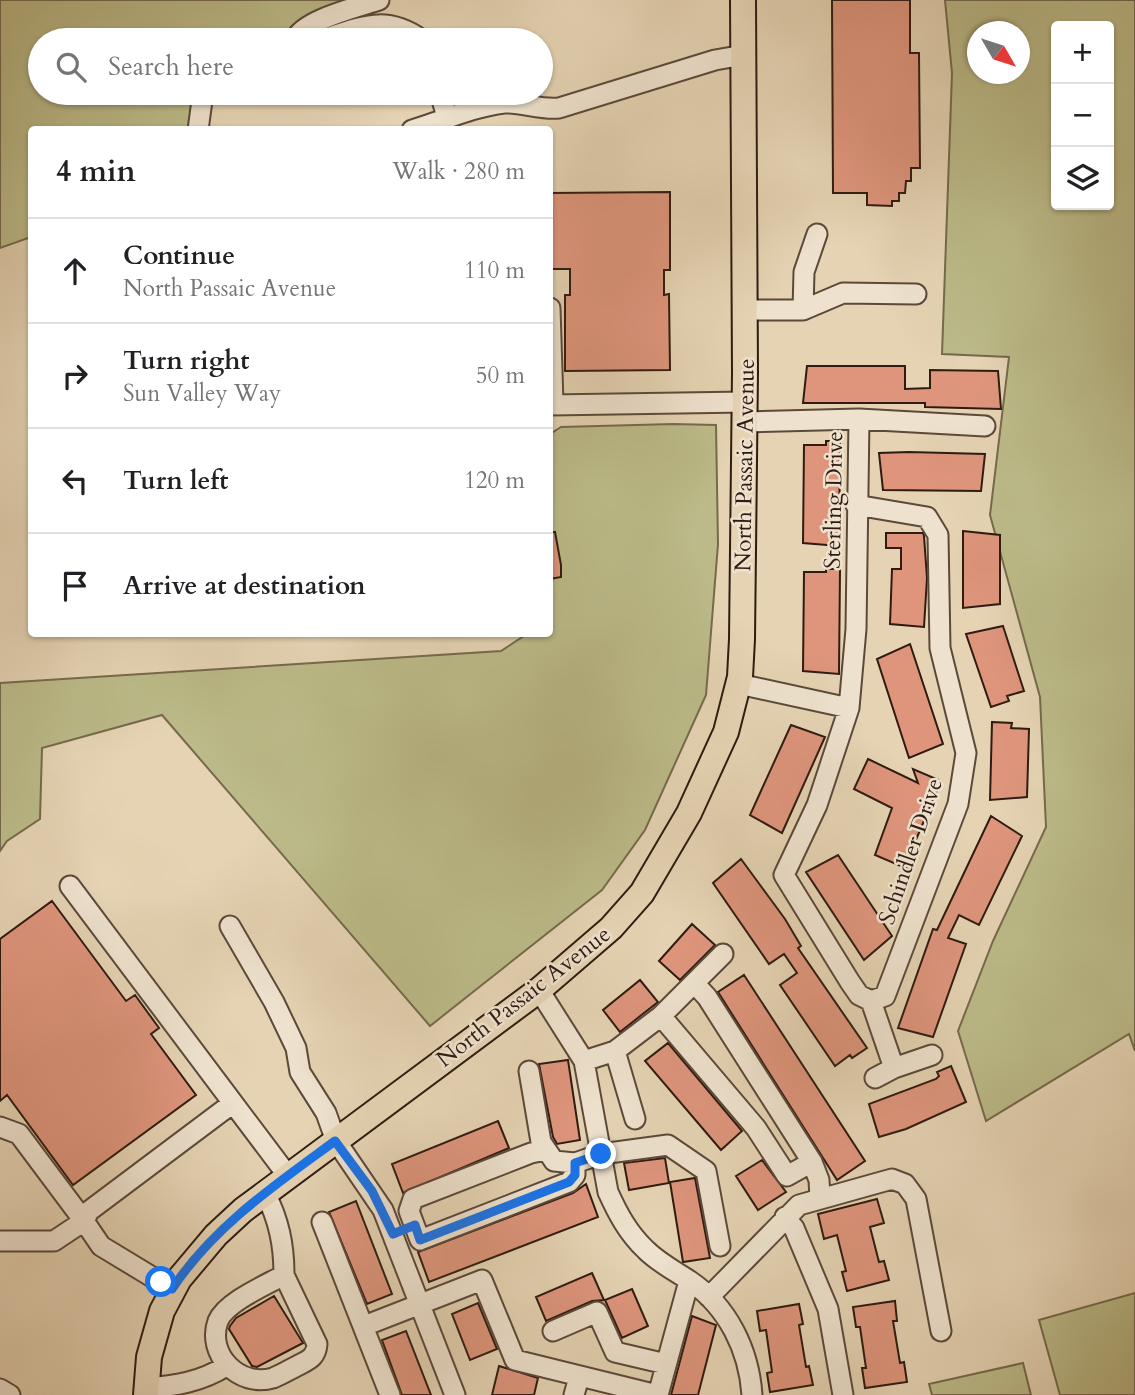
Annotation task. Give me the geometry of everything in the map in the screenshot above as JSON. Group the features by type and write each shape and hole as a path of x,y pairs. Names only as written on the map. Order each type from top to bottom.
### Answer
{"main road":[{"name":"North Passaic Avenue","path":"146,1391 154,1337 172,1289 216,1235 288,1176 539,990 611,928 658,869 689,813 721,744 738,684 742,639 745,412 743,0"}],"street":[{"path":"303,28 379,0"},
{"path":"358,28 384,23 401,28"},
{"path":"517,105 541,110 559,108 715,60 744,55"},
{"path":"199,126 202,105"},
{"path":"444,105 447,117"},
{"path":"423,126 447,117 499,105"},
{"path":"803,310 804,272 817,234"},
{"path":"745,310 803,310 843,293 916,294"},
{"path":"553,404 859,419"},
{"name":"Sterling Drive","path":"865,998 784,875 817,805 849,708 856,629 859,419 985,426"},
{"name":"Schindler Drive","path":"856,505 928,517 938,535 940,648 966,753 957,804 885,996 865,998"},
{"path":"738,684 849,708"},
{"path":"70,886 288,1176"},
{"path":"230,926 274,1002 296,1048 300,1072 326,1113 335,1141 372,1191 393,1234 455,1395"},
{"path":"584,1061 615,1051 661,1016 695,985 723,954"},
{"path":"695,985 707,997 812,1162 819,1180 820,1198"},
{"path":"539,990 584,1061 608,1192 629,1232 666,1267 709,1297 734,1328 747,1363 752,1395"},
{"path":"865,998 894,1068"},
{"path":"661,1016 756,1128 787,1176 812,1162"},
{"path":"615,1051 635,1119"},
{"path":"875,1078 894,1068 932,1055"},
{"path":"529,1071 545,1150 554,1161 575,1163 601,1154 668,1145 706,1171 720,1246"},
{"path":"0,1241 54,1241 83,1221 89,1211 233,1103"},
{"path":"0,1127 19,1134 101,1246 172,1289"},
{"path":"545,1150 413,1199 409,1211 420,1240 569,1182 575,1175 575,1163"},
{"path":"709,1297 799,1205 892,1179 905,1184 916,1199 941,1331"},
{"path":"265,1194 277,1216 284,1255 284,1275 317,1344 313,1358 271,1379 247,1378 226,1366 215,1345 219,1320 240,1298 284,1275"},
{"path":"785,1217 794,1228 826,1302 843,1395"},
{"path":"322,1222 390,1395"},
{"path":"393,1234 415,1225"},
{"path":"364,1326 482,1280 515,1360 577,1386 658,1395 689,1281"},
{"path":"553,1331 597,1312 615,1352 666,1364"},
{"path":"146,1391 209,1377 226,1366"},
{"path":"0,1389 10,1395"}],"shaded area":[{"path":"0,0 356,0 294,28 28,28 28,105 202,105 198,126 28,126 28,238 0,248"},
{"path":"945,0 1135,0 1135,1051 1129,1034 986,1121 958,1031 993,941 1046,827 1040,697 990,515 1009,357 942,354 952,73"},
{"path":"716,425 718,544 706,695 645,830 602,890 430,1026 162,715 42,748 40,819 7,841 0,851 0,683 501,651 522,637 553,637 553,432 561,427"},
{"path":"1135,1293 1135,1395 1060,1395 1039,1320"},
{"path":"1023,1363 1031,1395 932,1395 929,1384"}],"building":[{"path":"832,0 910,0 910,53 919,53 920,168 911,168 911,181 906,181 905,193 899,193 899,201 892,201 892,206 867,205 867,193 833,193"},
{"path":"670,192 670,270 664,270 664,295 669,294 670,370 565,371 565,295 570,295 570,269 553,269 553,193"},
{"path":"807,366 905,366 905,389 930,388 930,370 998,371 1001,409 925,407 925,403 803,403"},
{"path":"826,441 840,441 839,546 803,543 804,445 826,445"},
{"path":"879,453 985,454 981,491 883,490"},
{"path":"963,531 1000,535 1000,604 963,608"},
{"path":"553,532 561,565 561,577 553,578"},
{"path":"886,533 923,533 927,578 924,627 890,624 892,569 901,569 901,548 886,548"},
{"path":"826,569 840,569 839,674 803,671 804,572 826,572"},
{"path":"1003,626 1024,691 1007,696 1009,701 991,707 966,634"},
{"path":"910,644 943,744 909,758 877,659"},
{"path":"992,722 1012,723 1011,728 1029,729 1027,797 990,800"},
{"path":"791,725 825,737 782,833 750,815"},
{"path":"868,759 918,783 913,769 941,781 912,849 912,854 917,855 910,870 875,855 892,808 854,789"},
{"path":"991,816 1022,836 979,925 959,915 948,938 966,944 933,1037 898,1028 933,929 937,930"},
{"path":"838,855 892,936 864,960 806,872"},
{"path":"741,859 785,919 801,946 798,948 867,1048 852,1058 850,1055 835,1066 780,985 797,973 784,954 769,964 713,883"},
{"path":"52,901 126,1001 135,995 159,1028 151,1034 196,1095 73,1185 7,1095 0,1101 0,939"},
{"path":"692,924 715,945 680,980 659,961"},
{"path":"744,975 865,1161 837,1180 718,992"},
{"path":"640,980 658,1002 620,1032 603,1010"},
{"path":"668,1043 742,1131 721,1150 645,1061"},
{"path":"568,1060 580,1140 557,1144 553,1137 539,1064"},
{"path":"951,1066 966,1102 906,1129 879,1137 869,1104 936,1079 939,1076 937,1072"},
{"path":"498,1121 509,1148 403,1193 392,1164"},
{"path":"665,1158 669,1183 629,1190 624,1163"},
{"path":"762,1160 786,1192 758,1210 736,1176"},
{"path":"695,1178 710,1258 683,1262 670,1182"},
{"path":"586,1184 598,1217 429,1282 418,1252 573,1193"},
{"path":"877,1199 884,1223 870,1227 879,1262 884,1261 889,1280 847,1291 842,1272 846,1271 837,1235 824,1239 818,1214"},
{"path":"356,1201 392,1294 367,1304 329,1212"},
{"path":"592,1273 604,1300 592,1301 546,1321 536,1297"},
{"path":"632,1289 648,1326 622,1338 605,1300"},
{"path":"274,1296 303,1343 257,1367 252,1366 229,1329 236,1318"},
{"path":"895,1301 897,1321 893,1321 900,1363 904,1362 907,1382 865,1388 862,1368 866,1368 860,1327 856,1327 853,1307"},
{"path":"478,1303 497,1349 470,1360 452,1314"},
{"path":"799,1304 803,1324 799,1325 806,1367 809,1366 813,1385 770,1392 767,1373 772,1372 766,1330 760,1331 757,1311"},
{"path":"692,1316 716,1325 698,1395 671,1395"},
{"path":"406,1331 431,1395 402,1395 382,1340"},
{"path":"499,1366 538,1378 534,1395 492,1395"}],"route":[{"path":"161,1282 172,1289 195,1258 243,1210 335,1141 372,1191 393,1234 415,1225 420,1240 569,1182 575,1175 575,1163 601,1154"}]}
